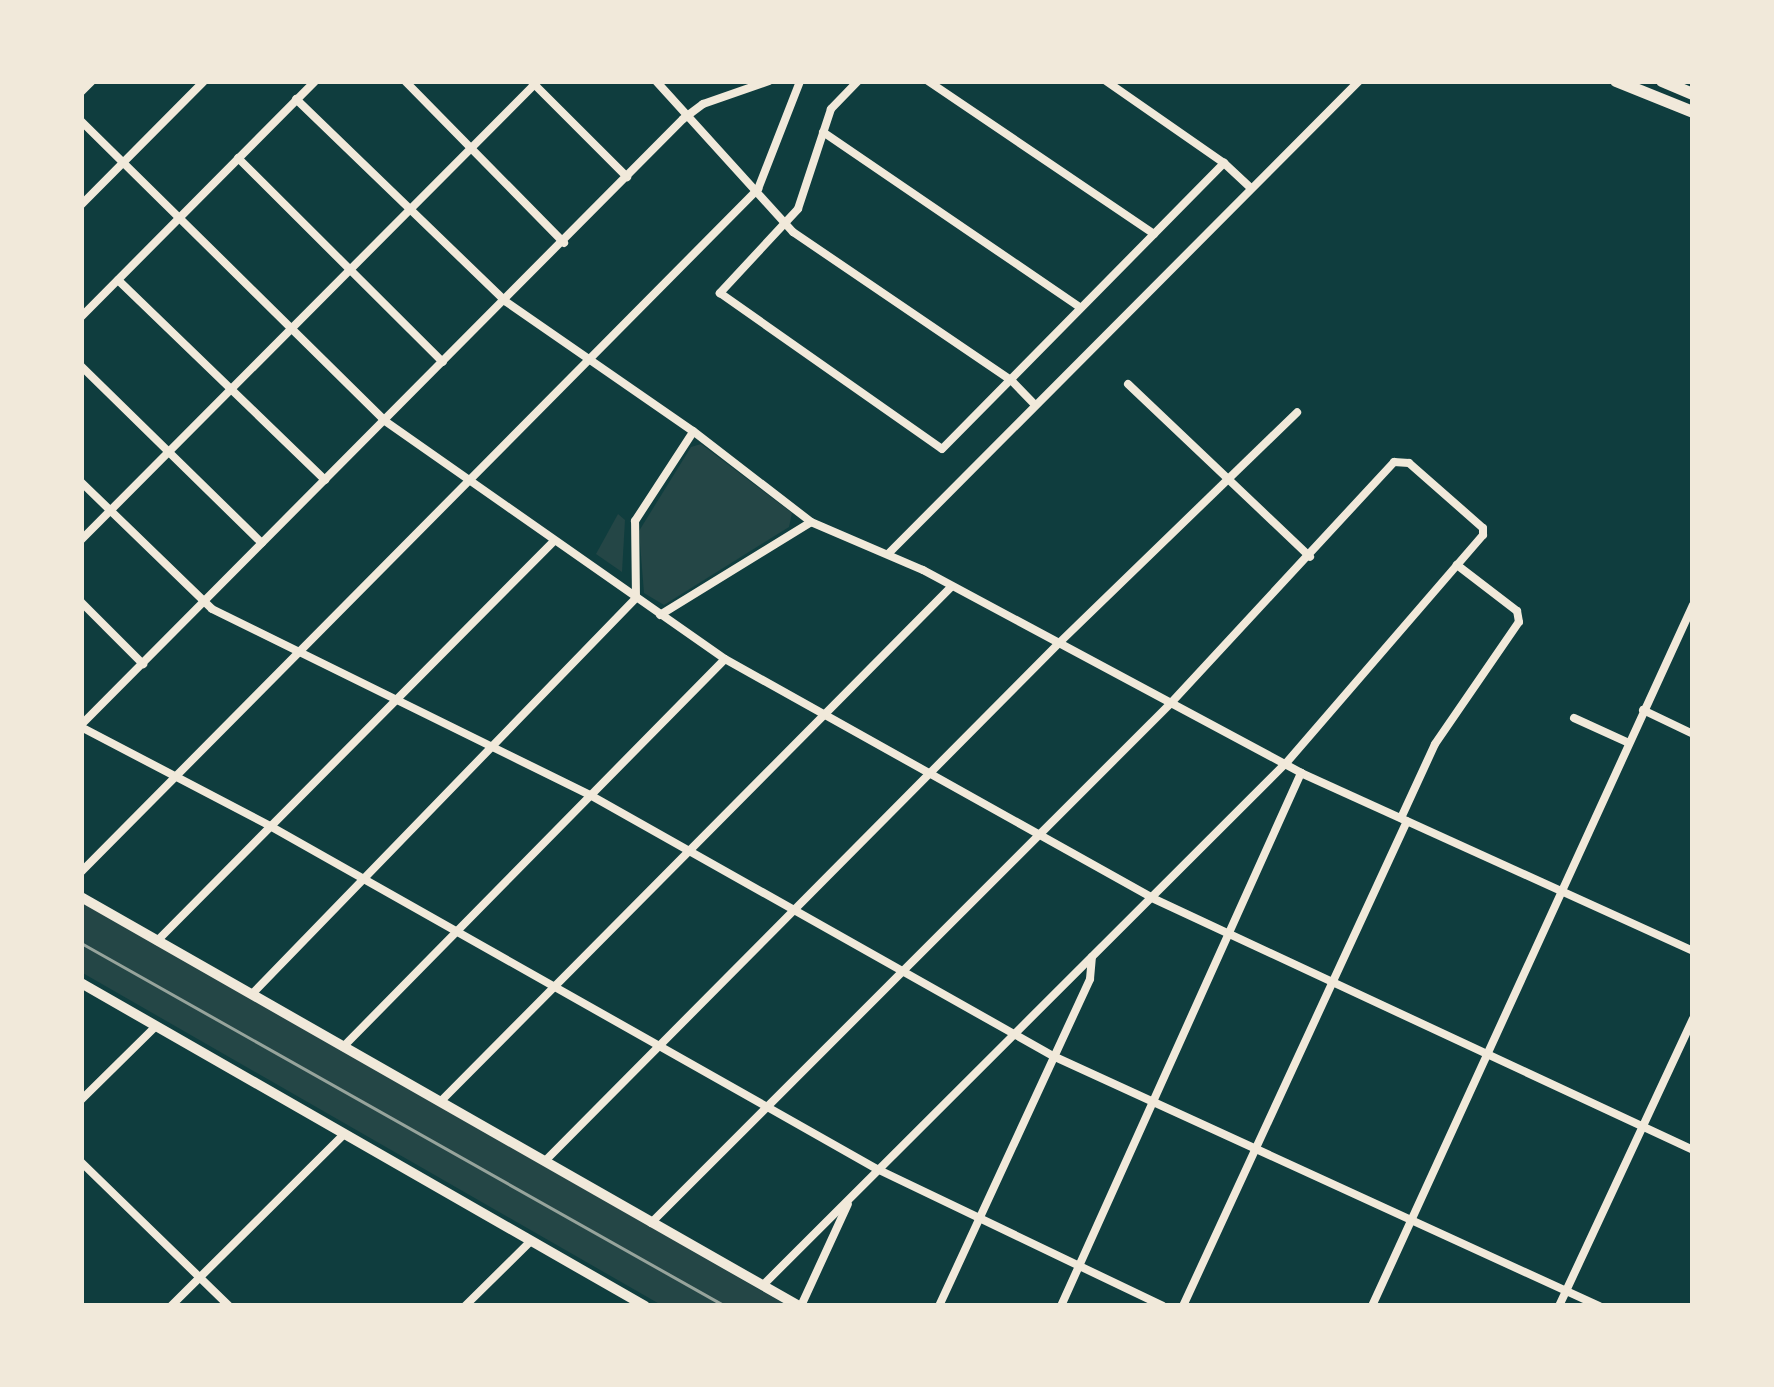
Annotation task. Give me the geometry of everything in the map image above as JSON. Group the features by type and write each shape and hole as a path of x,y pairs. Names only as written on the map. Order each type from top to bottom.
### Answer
{"main road":[{"path":"1616,81 1693,112"},
{"path":"1662,81 1693,94"},
{"path":"81,897 800,1306"},
{"path":"81,983 645,1306"}],"street":[{"path":"81,92 92,81"},
{"path":"81,205 204,81"},
{"path":"81,316 314,81"},
{"path":"405,81 564,242"},
{"path":"656,81 691,113 784,223 1010,380 1034,404"},
{"path":"769,81 691,113 81,726 270,826 877,1169 1163,1306"},
{"path":"81,872 758,189 800,81"},
{"path":"858,81 831,109 801,203 722,286 724,300 942,449 1224,163"},
{"path":"928,81 1154,234"},
{"path":"1106,81 1224,163 1251,188"},
{"path":"888,554 1359,81"},
{"path":"81,540 534,82 627,177"},
{"path":"296,99 505,301 693,431 811,522 888,554 1301,772 1693,951"},
{"path":"81,121 385,421 724,659 1150,897 1693,1150"},
{"path":"824,132 1080,308"},
{"path":"238,158 443,362"},
{"path":"118,280 325,480"},
{"path":"81,366 262,543"},
{"path":"1128,384 1310,557"},
{"path":"545,1161 1058,644 1297,412"},
{"path":"251,994 636,598 635,521 693,431"},
{"path":"651,1223 1171,704 1400,459 1483,528 1457,565 1285,764 762,1286"},
{"path":"81,482 202,602 590,795 1053,1056 1598,1306"},
{"path":"660,615 811,522"},
{"path":"157,940 553,542"},
{"path":"1183,1306 1436,744 1519,622 1516,611 1457,565"},
{"path":"439,1103 951,587"},
{"path":"81,602 143,664"},
{"path":"1372,1306 1693,605"},
{"path":"343,1048 724,659"},
{"path":"1643,710 1693,734"},
{"path":"1574,718 1629,743"},
{"path":"1061,1306 1301,772"},
{"path":"938,1306 1090,979 1092,955"},
{"path":"1559,1306 1693,1019"},
{"path":"81,1100 155,1027"},
{"path":"171,1306 344,1134"},
{"path":"81,1162 230,1306"},
{"path":"800,1306 851,1196"},
{"path":"465,1306 531,1240"}],"shaded area":[{"path":"701,444 792,513 789,527 664,605 644,593 639,531 691,447"},
{"path":"618,514 625,520 622,572 596,554"},
{"path":"81,900 788,1306 663,1306 81,972"}],"railway":[{"path":"81,943 725,1306"}]}
